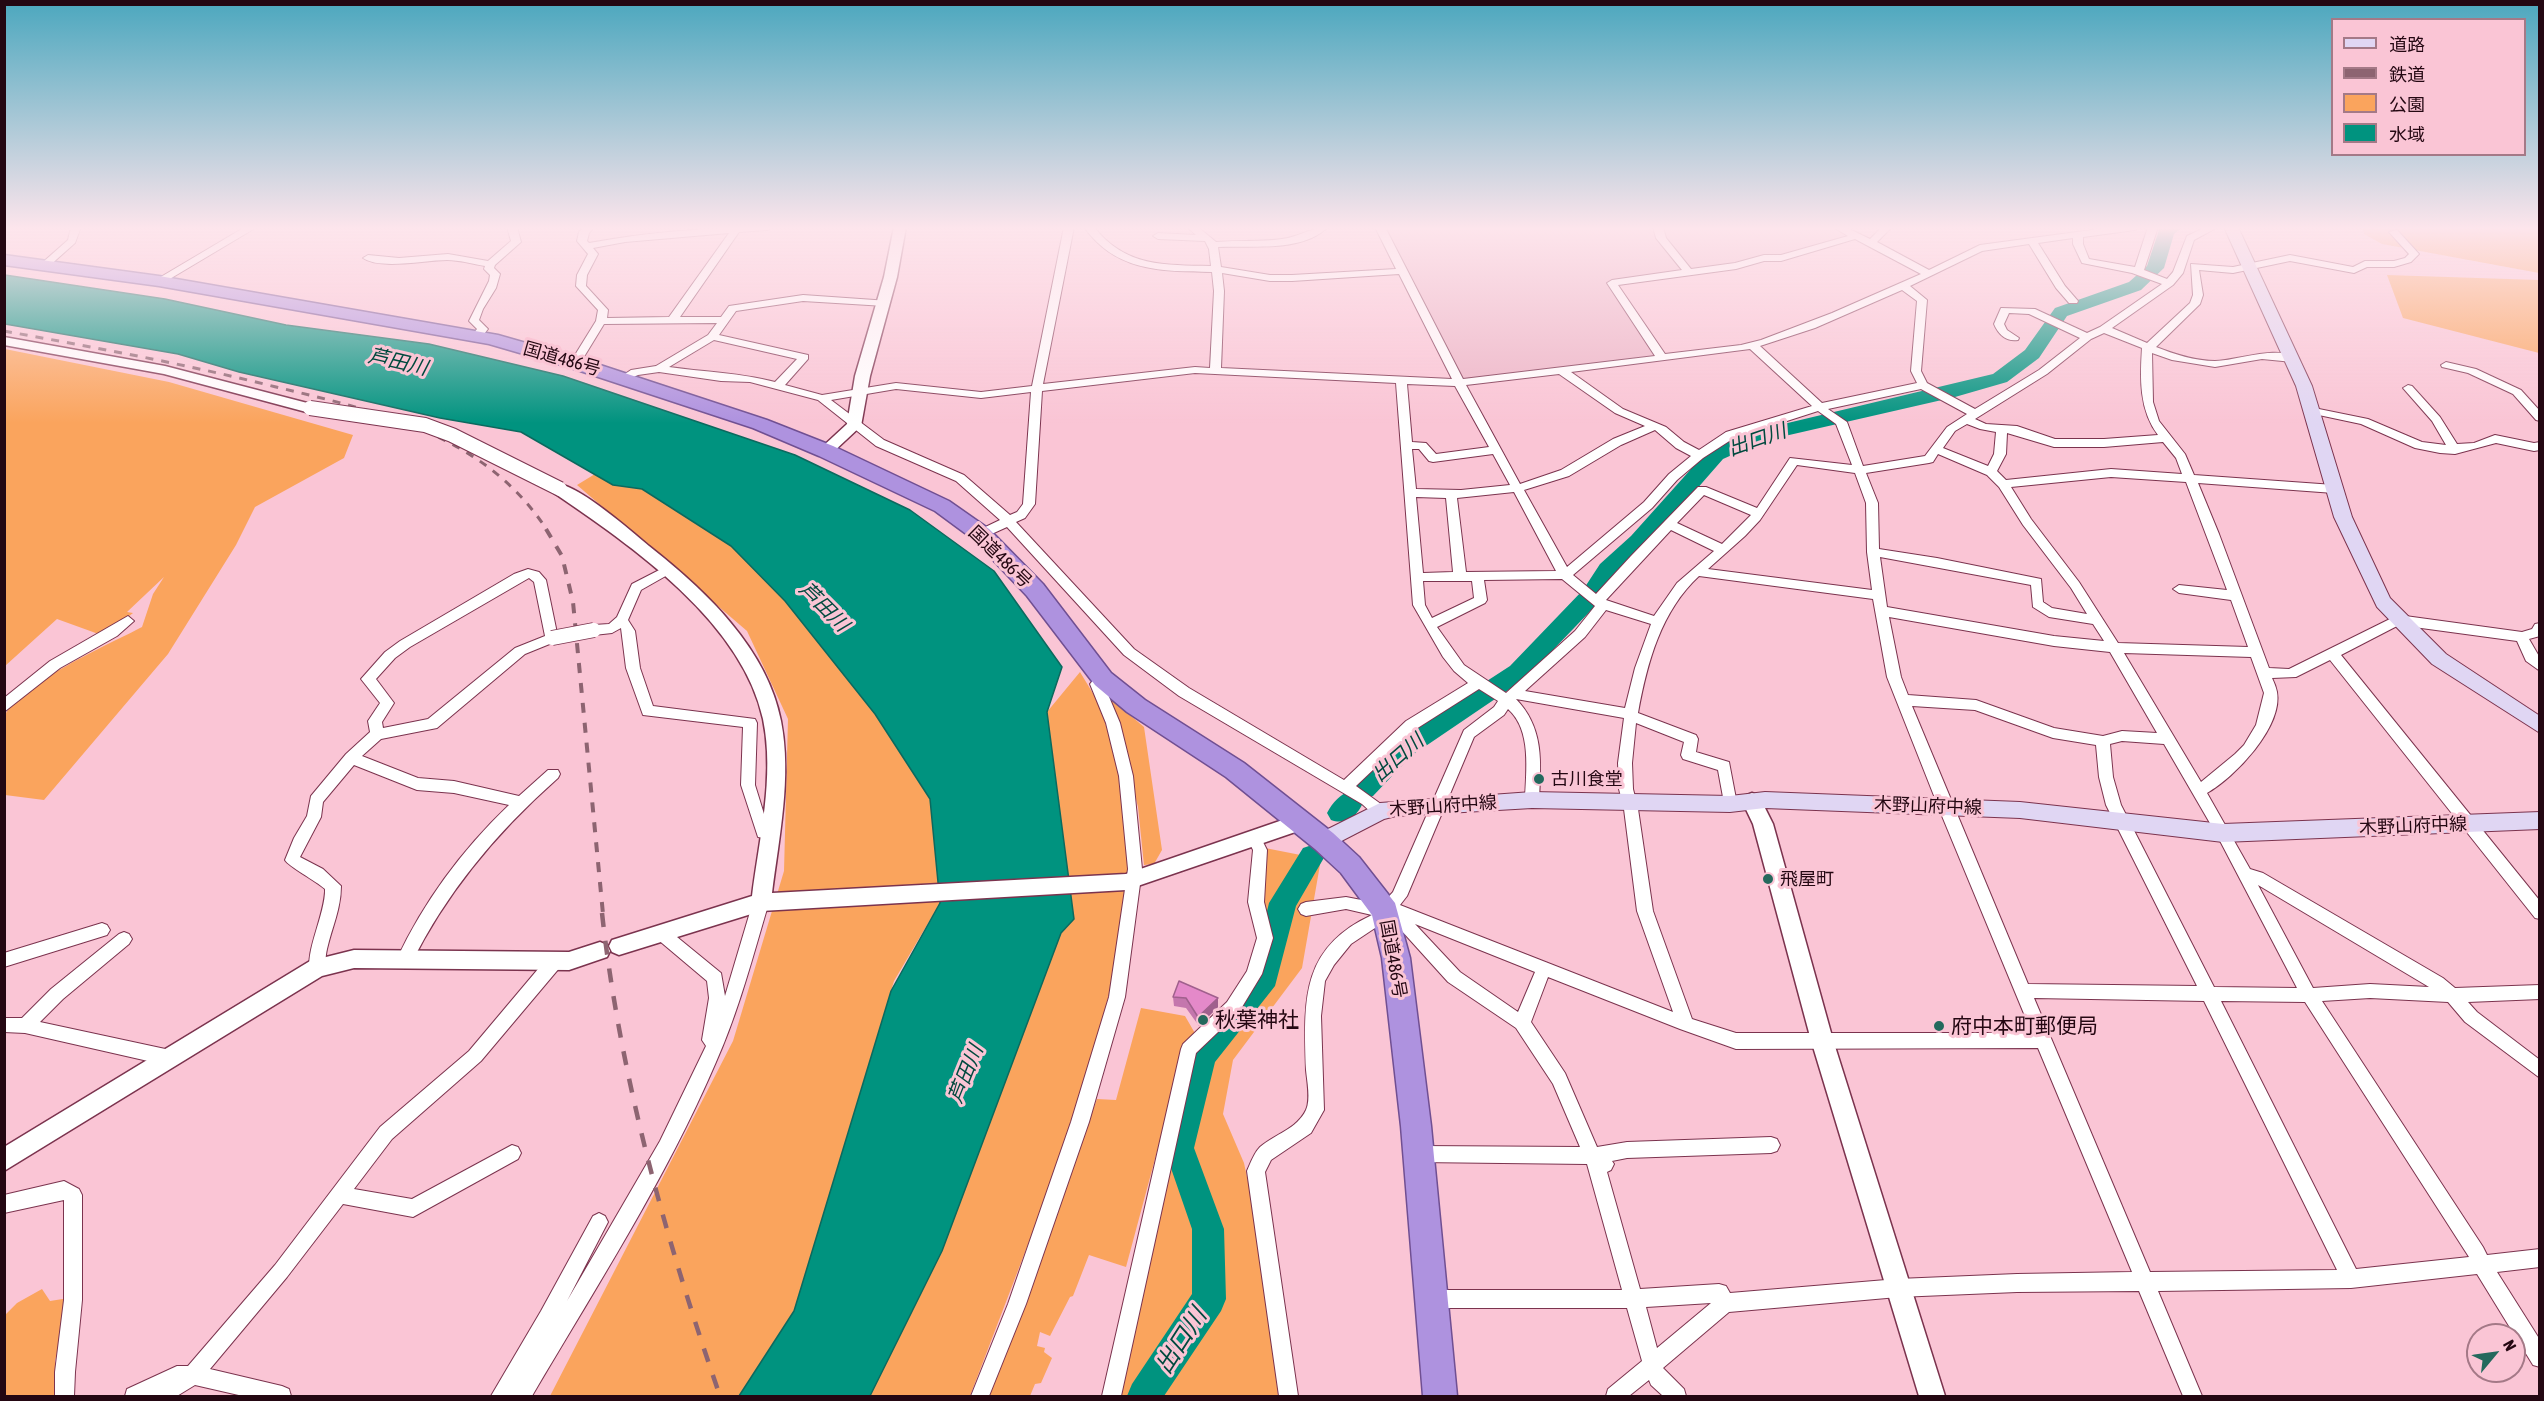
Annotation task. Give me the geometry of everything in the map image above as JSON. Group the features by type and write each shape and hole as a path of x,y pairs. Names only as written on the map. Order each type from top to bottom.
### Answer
{"highway":[{"name":"国道486号","path":"223,292 476,337 574,363 760,424 942,506 981,534 1035,590 1104,679 1136,706 1235,770 1324,841 1350,865 1385,911 1396,958 1418,1154 1440,1396"}],"main road":[{"path":"2261,292 2293,359 2314,411 2334,489 2367,571 2383,602 2398,620 2439,659 2540,726"},
{"name":"木野山府中線","path":"1324,841 1374,806 1532,800 1730,804 1752,801 1946,806 2020,810 2223,833 2540,820"}],"street":[{"path":"476,337 483,329 474,321 475,312 490,292"},
{"path":"574,363 601,321 603,310 588,292"},
{"path":"674,318 692,292"},
{"path":"826,452 854,426 858,391 887,292"},
{"path":"981,534 1021,515 1029,504 1037,389 1056,292"},
{"path":"1215,372 1219,292"},
{"path":"1414,292 1459,383 1565,575 1576,586 1601,603 1658,622"},
{"path":"1618,292 1661,357"},
{"path":"822,398 897,386 981,395 1195,370 1459,383 1752,345 1784,336 1885,292"},
{"path":"1912,292 1922,300 1916,371 1923,385 1951,399 1984,427 2017,430 2054,442 2166,438"},
{"path":"2065,292 2073,301"},
{"path":"1686,1024 1645,911 1631,809 1627,801 1626,750 1637,680 1658,622 1672,596 1751,524 1794,461 1860,470 1929,459 1938,450 1951,429 2043,372 2087,337 2104,329 2150,292"},
{"path":"2196,788 2204,788 2240,760 2255,742 2268,719 2271,693 2266,673 2255,652 2236,596 2181,458 2154,422 2148,402 2147,349 2195,304 2198,292"},
{"path":"659,369 712,337 733,308 803,298 885,303"},
{"path":"2014,339 2002,332 1999,324 2005,310 2031,311 2087,337"},
{"path":"601,321 674,318 725,320"},
{"path":"2104,329 2147,349 2172,357 2215,364 2262,356 2293,359"},
{"path":"712,337 804,357 778,386"},
{"path":"4,341 165,370 310,408 425,425 452,435 560,489 627,535 667,570 733,637 758,677 772,718 777,768 770,834 767,901 714,1044 652,1170 521,1396"},
{"path":"1752,345 1821,409 1841,422 1872,503 1873,552 1881,611 1894,677 2193,1396"},
{"path":"2446,365 2472,371 2517,393 2540,418"},
{"path":"624,378 635,372 659,369 721,378 750,379 822,398 880,443 960,478 1009,522 1129,652 1184,692 1346,787 1374,806"},
{"path":"1561,370 1619,411 1654,426 1699,455"},
{"path":"1401,381 1419,606 1429,625 1459,668 1478,683 1510,697 1631,716 1691,739 1688,754 1724,766 1730,804"},
{"path":"1417,577 1565,575 1648,505 1673,477 1699,455 1730,435 1821,409 1923,385"},
{"path":"2408,388 2436,419 2455,450"},
{"path":"2314,411 2364,421 2419,445 2455,450 2495,439 2534,447 2540,446"},
{"path":"1410,493 1451,494 1519,488 1565,472 1617,442 1654,426"},
{"path":"1991,472 2000,454 2002,429"},
{"path":"1406,445 1422,446 1433,458 1497,450"},
{"path":"1938,450 1991,472 2003,484 2097,620 2223,833 2246,874 2275,935 2309,995 2477,1253 2481,1264 2540,1358"},
{"path":"2003,484 2111,473 2334,489"},
{"path":"1288,1396 1256,1171 1265,1154 1305,1127 1316,1110 1313,1016 1317,980 1328,960 1346,939 1364,925 1377,920 1399,896 1469,734 1499,711 1510,697 1580,634 1617,576 1671,525 1702,490 1758,513"},
{"path":"1451,494 1460,575"},
{"path":"1671,525 1722,550"},
{"path":"1873,552 1937,561 2037,582 2037,604 2049,612 2097,620"},
{"path":"317,968 321,939 333,913 333,886 318,873 292,860 299,842 314,817 316,800 351,759 377,734 432,724 520,651 552,638 612,627 622,620 636,587 667,570"},
{"path":"1698,572 1880,595"},
{"path":"377,734 375,721 387,703 368,679 390,655 518,577 528,573 536,575 540,580 552,638"},
{"path":"1429,625 1481,600 1477,575"},
{"path":"2180,589 2236,596"},
{"path":"1881,611 2054,641 2113,645 2131,649 2255,652"},
{"path":"622,620 629,631 633,668 648,711 750,723 748,785 763,833 770,834"},
{"path":"2271,693 2291,674 2398,620 2522,637 2539,630"},
{"path":"4,707 39,676 63,660 116,632 128,621"},
{"path":"2522,637 2531,658 2540,666"},
{"path":"2332,653 2540,913"},
{"path":"2266,673 2291,674"},
{"path":"980,1396 1017,1304 1080,1122 1117,997 1130,881 1126,776 1113,723 1097,684 1104,679"},
{"path":"1346,787 1411,725 1478,683"},
{"path":"1510,697 1528,725 1534,766 1532,800"},
{"path":"1904,700 1976,705 2053,733 2103,741 2122,736 2168,739"},
{"path":"2103,741 2103,774 2120,823 2144,863 2206,992 2351,1280"},
{"path":"351,759 417,784 454,787 520,802"},
{"path":"405,959 423,921 462,865 520,802 553,774"},
{"path":"1752,801 1763,824 1822,1040 1932,1396"},
{"path":"4,1160 317,968 354,959 569,961 767,901 1130,881 1300,822"},
{"path":"1111,1396 1189,1049 1233,1007 1254,974 1265,938 1256,902 1260,850 1254,838"},
{"path":"2246,874 2258,877 2437,983 2452,995 2471,1017 2540,1070"},
{"path":"1306,909 1346,903 1385,911 1399,911 1686,1024 1736,1041 2044,1040"},
{"path":"1385,911 1406,925 1454,977 1522,1023 1559,1079 1595,1162 1652,1363 1658,1378 1677,1396"},
{"path":"4,960 102,930"},
{"path":"661,933 715,978 717,998 710,1039 714,1044"},
{"path":"25,1026 95,961 124,939"},
{"path":"161,1396 193,1375 281,1271 386,1133 475,1056 555,961"},
{"path":"1522,1023 1544,968"},
{"path":"2024,991 2309,995 2370,991 2452,995 2540,992"},
{"path":"4,1024 25,1026 170,1058"},
{"path":"1418,1154 1595,1162 1627,1150 1771,1145"},
{"path":"339,1195 413,1208 512,1153"},
{"path":"4,1204 64,1190 73,1195 73,1300 65,1372 65,1396"},
{"path":"500,1396 548,1318 599,1222"},
{"path":"1615,1396 1725,1303 1898,1288 2018,1283 2351,1280 2540,1258"},
{"path":"1432,1299 1633,1299 1719,1293 1725,1303"},
{"path":"134,1396 177,1376 193,1375 282,1396"}],"shaded area":[{"path":"1414,292 1619,292 1661,357 1459,383"}],"green space":[{"path":"2393,292 2539,292 2539,353 2403,318"},
{"path":"5,349 169,382 353,435 344,458 255,507 236,545 168,654 44,800 5,795 3,742 5,716 13,704 45,678 142,627 153,594 164,577 127,612 133,613 104,636 57,619 5,666"},
{"path":"595,474 613,485 642,489 731,546 785,601 875,714 930,799 940,903 894,981 794,1311 739,1396 550,1396 733,1041 784,871 788,719 747,631 577,485"},
{"path":"1080,672 1100,705 1119,771 1127,860 1127,897 1110,991 1066,1145 970,1396 868,1396 1061,933 1074,919 1047,712"},
{"path":"1110,698 1144,727 1162,850 1154,864 1144,865 1138,807"},
{"path":"1265,848 1321,859 1302,968 1233,1060 1223,1114 1244,1163 1263,1252 1278,1396 1118,1396 1194,1053 1258,979"},
{"path":"1141,1008 1185,1016 1196,1035 1185,1047 1126,1267 1089,1255 1073,1296 1070,1297 1050,1336 1040,1332 1037,1346 1045,1348 1044,1352 1052,1358 1041,1383 1035,1384 1030,1396 988,1396 1097,1099 1116,1100"},
{"path":"42,1289 50,1301 69,1298 55,1361 56,1396 5,1396 4,1316 17,1303"}],"water":[{"name":"芦田川","path":"5,292 121,292 165,299 286,325 429,344 563,376 795,455 910,510 994,571 1062,667 1047,712 1074,919 1061,933 942,1251 870,1396 739,1396 794,1311 891,991 940,903 930,799 875,714 785,601 731,546 642,489 613,485 521,432 440,418 239,372 178,354 5,324"}],"building":[{"path":"1179,981 1218,998 1198,1017 1186,998 1173,997"}],"waterway":[{"name":"出口川","path":"1364,789 1402,749 1518,672 1591,596 1608,569 1639,541 1716,454 1757,436 1955,391 2000,378 2032,354 2061,312 2117,292"},
{"name":"出口川","path":"1340,813 1352,800"},
{"name":"出口川","path":"1144,1396 1209,1299 1208,1229 1179,1148 1202,1056 1265,977 1283,903 1312,856"}],"railway":[{"path":"4,331 202,370 386,416 458,447 491,469 521,496 547,530"},
{"path":"546,529 562,556 573,602 603,914"},
{"path":"602,913 620,1036 633,1097 681,1278 720,1396"}],"place":[{"name":"古川食堂","path":"1539,779"},
{"name":"飛屋町","path":"1768,879"},
{"name":"秋葉神社","path":"1203,1020"},
{"name":"府中本町郵便局","path":"1939,1026"}]}
